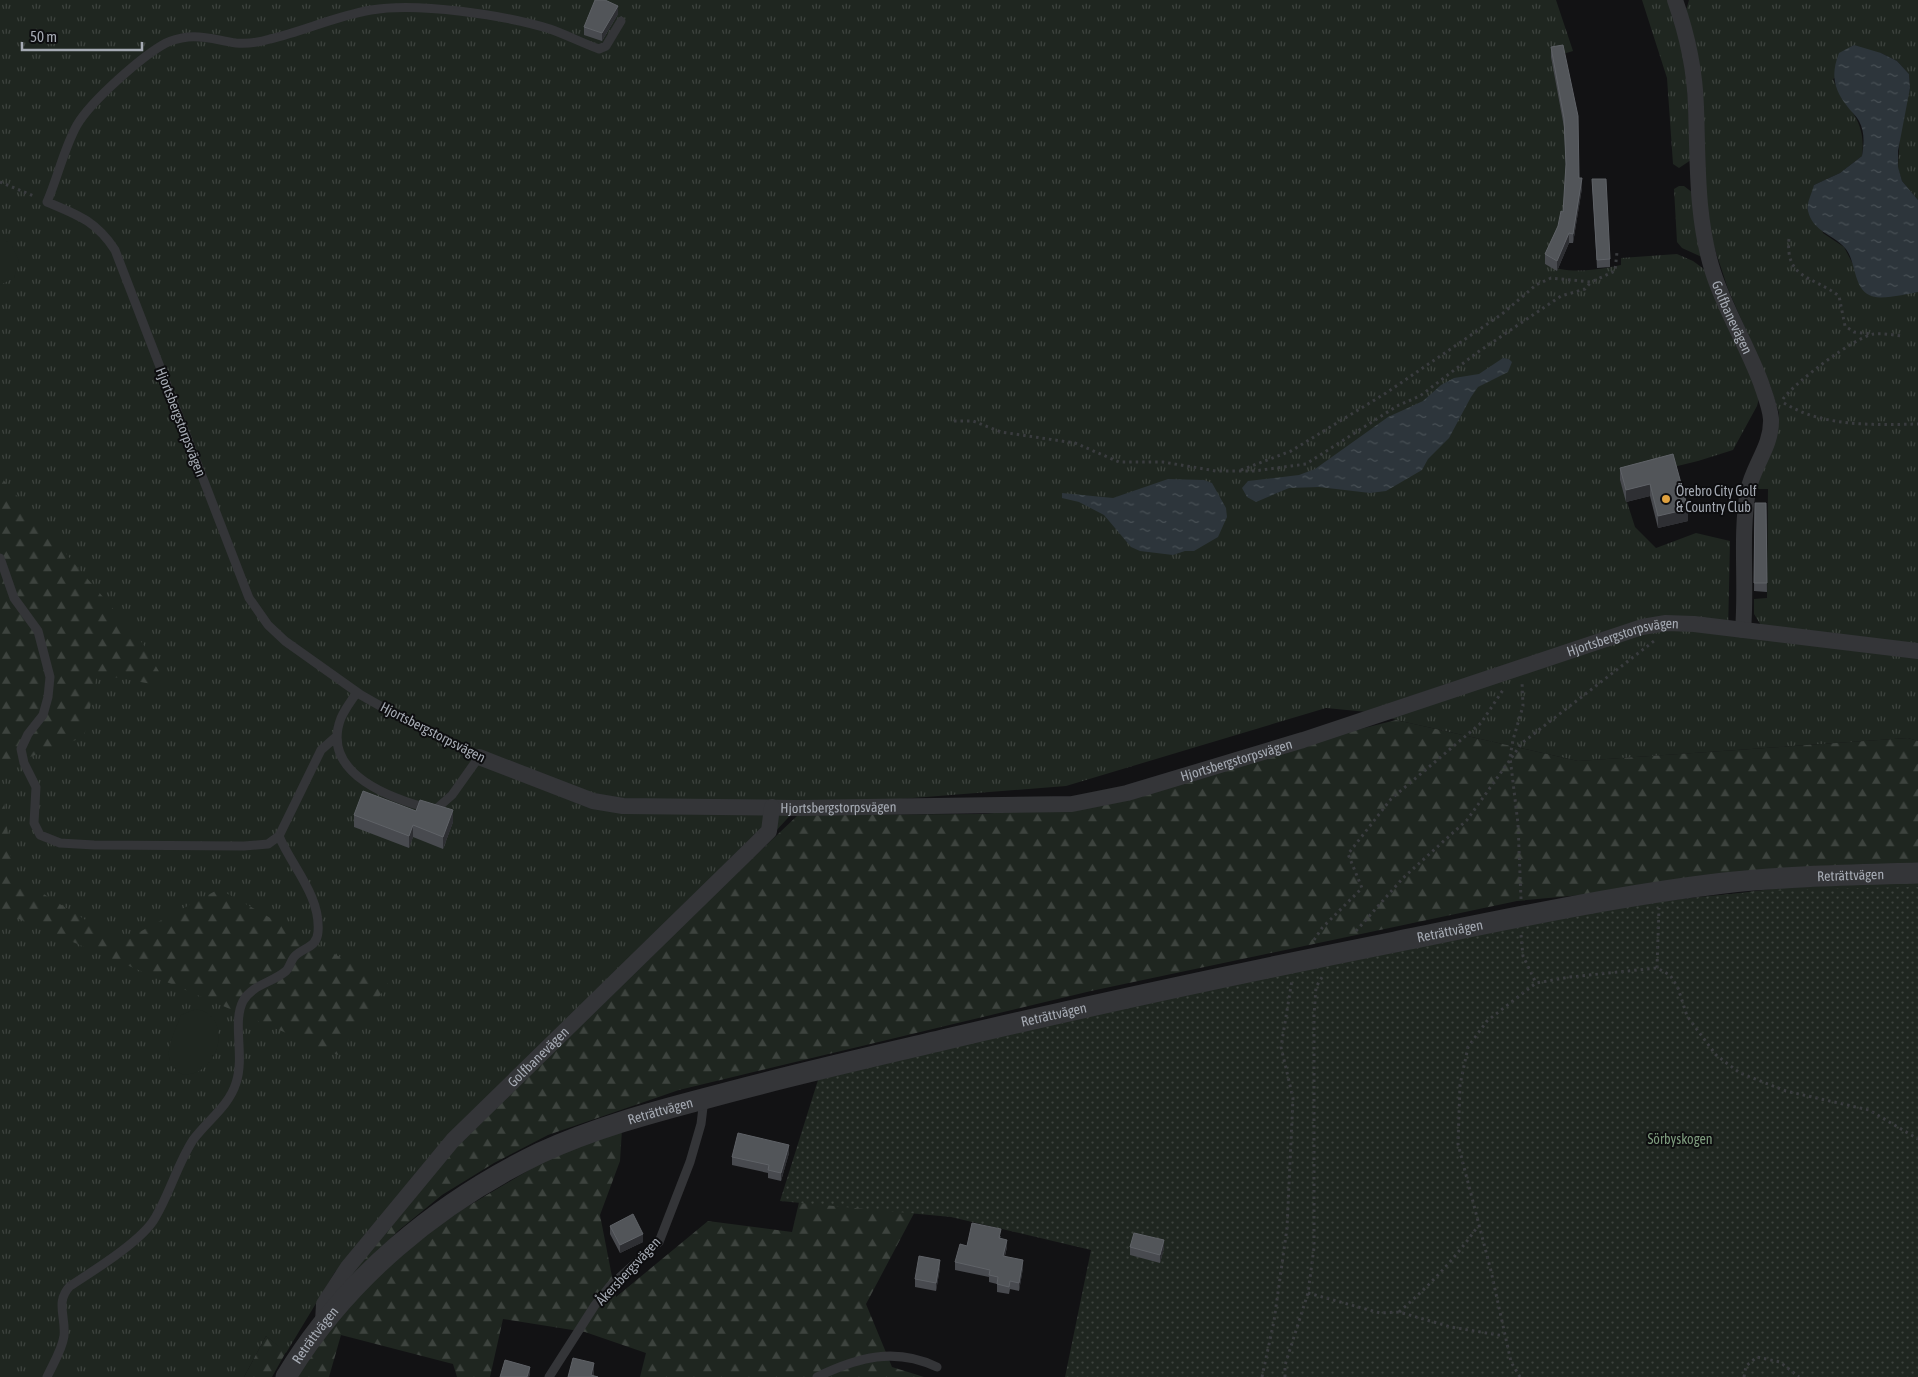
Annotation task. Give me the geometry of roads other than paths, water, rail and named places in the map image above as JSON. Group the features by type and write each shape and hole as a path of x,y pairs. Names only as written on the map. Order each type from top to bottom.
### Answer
{"street":[{"name":"Golfbanevägen","path":"1674,0 1681,17 1693,75 1698,175 1706,242 1713,272 1758,375 1769,405 1771,419 1770,436 1748,490 1745,521 1743,630"},
{"name":"Hjortsbergstorpsvägen","path":"479,757 593,801 623,806 772,807 1062,804 1100,800 1294,742 1642,627 1666,623 1743,630 1918,651"},
{"name":"Golfbanevägen","path":"323,1322 324,1304 348,1267 453,1140 756,845 769,831 772,807"},
{"name":"Reträttvägen","path":"286,1377 332,1309 393,1251 446,1208 495,1177 542,1153 598,1129 801,1072 1085,1006 1520,916 1726,883 1918,874"}],"lane":[{"name":"Hjortsbergstorpsvägen","path":"479,757 405,720 358,692 285,641 268,625 249,598 115,250 104,233 89,220 47,202 78,122 140,61 167,42 189,37 218,38 237,43 264,41 289,35 341,16 373,10 409,9 462,12 507,19 551,30 599,49 606,46 621,21"},
{"path":"0,558 14,598 38,631 50,677 48,697 42,714 28,734 21,749 24,763 36,787 34,823 40,835 60,843 94,845 235,846 268,844 279,836 321,750 337,736"},
{"path":"358,692 342,718 337,736 342,758 361,781 404,802 436,810 452,795 479,757"},
{"path":"47,1377 64,1336 61,1303 63,1293 146,1232 155,1217 183,1156 199,1132 223,1106 236,1085 241,1064 238,1016 244,1000 256,987 286,971 296,955 311,947 318,935 318,923 313,899 286,854 279,836"},
{"name":"Åkersbergsvägen","path":"549,1377 595,1305 610,1286 659,1242 690,1162 702,1124 704,1098"},
{"path":"816,1377 869,1358 902,1355 920,1359 937,1367"}],"water":[{"path":"1854,45 1881,53 1897,61 1909,74 1910,88 1898,151 1898,167 1902,181 1918,200 1918,292 1886,297 1873,297 1869,295 1857,280 1849,253 1840,243 1814,224 1808,211 1808,202 1814,185 1840,173 1862,156 1864,138 1861,125 1842,100 1836,87 1834,74 1839,53"},
{"path":"1503,358 1509,359 1512,362 1508,372 1478,387 1449,438 1428,459 1422,470 1386,491 1370,493 1319,487 1289,488 1256,502 1247,497 1242,488 1248,481 1299,475 1315,469 1388,417 1423,401 1441,385 1454,378 1479,374"},
{"path":"1168,479 1204,480 1212,483 1226,508 1227,517 1218,537 1194,551 1185,551 1173,555 1140,551 1131,547 1104,515 1079,502 1062,498 1062,493 1113,498"}],"place":[{"name":"Örebro City Golf & Country Club","path":"1666,499"}],"park label":[{"name":"Sörbyskogen","path":"1680,1139"}]}
